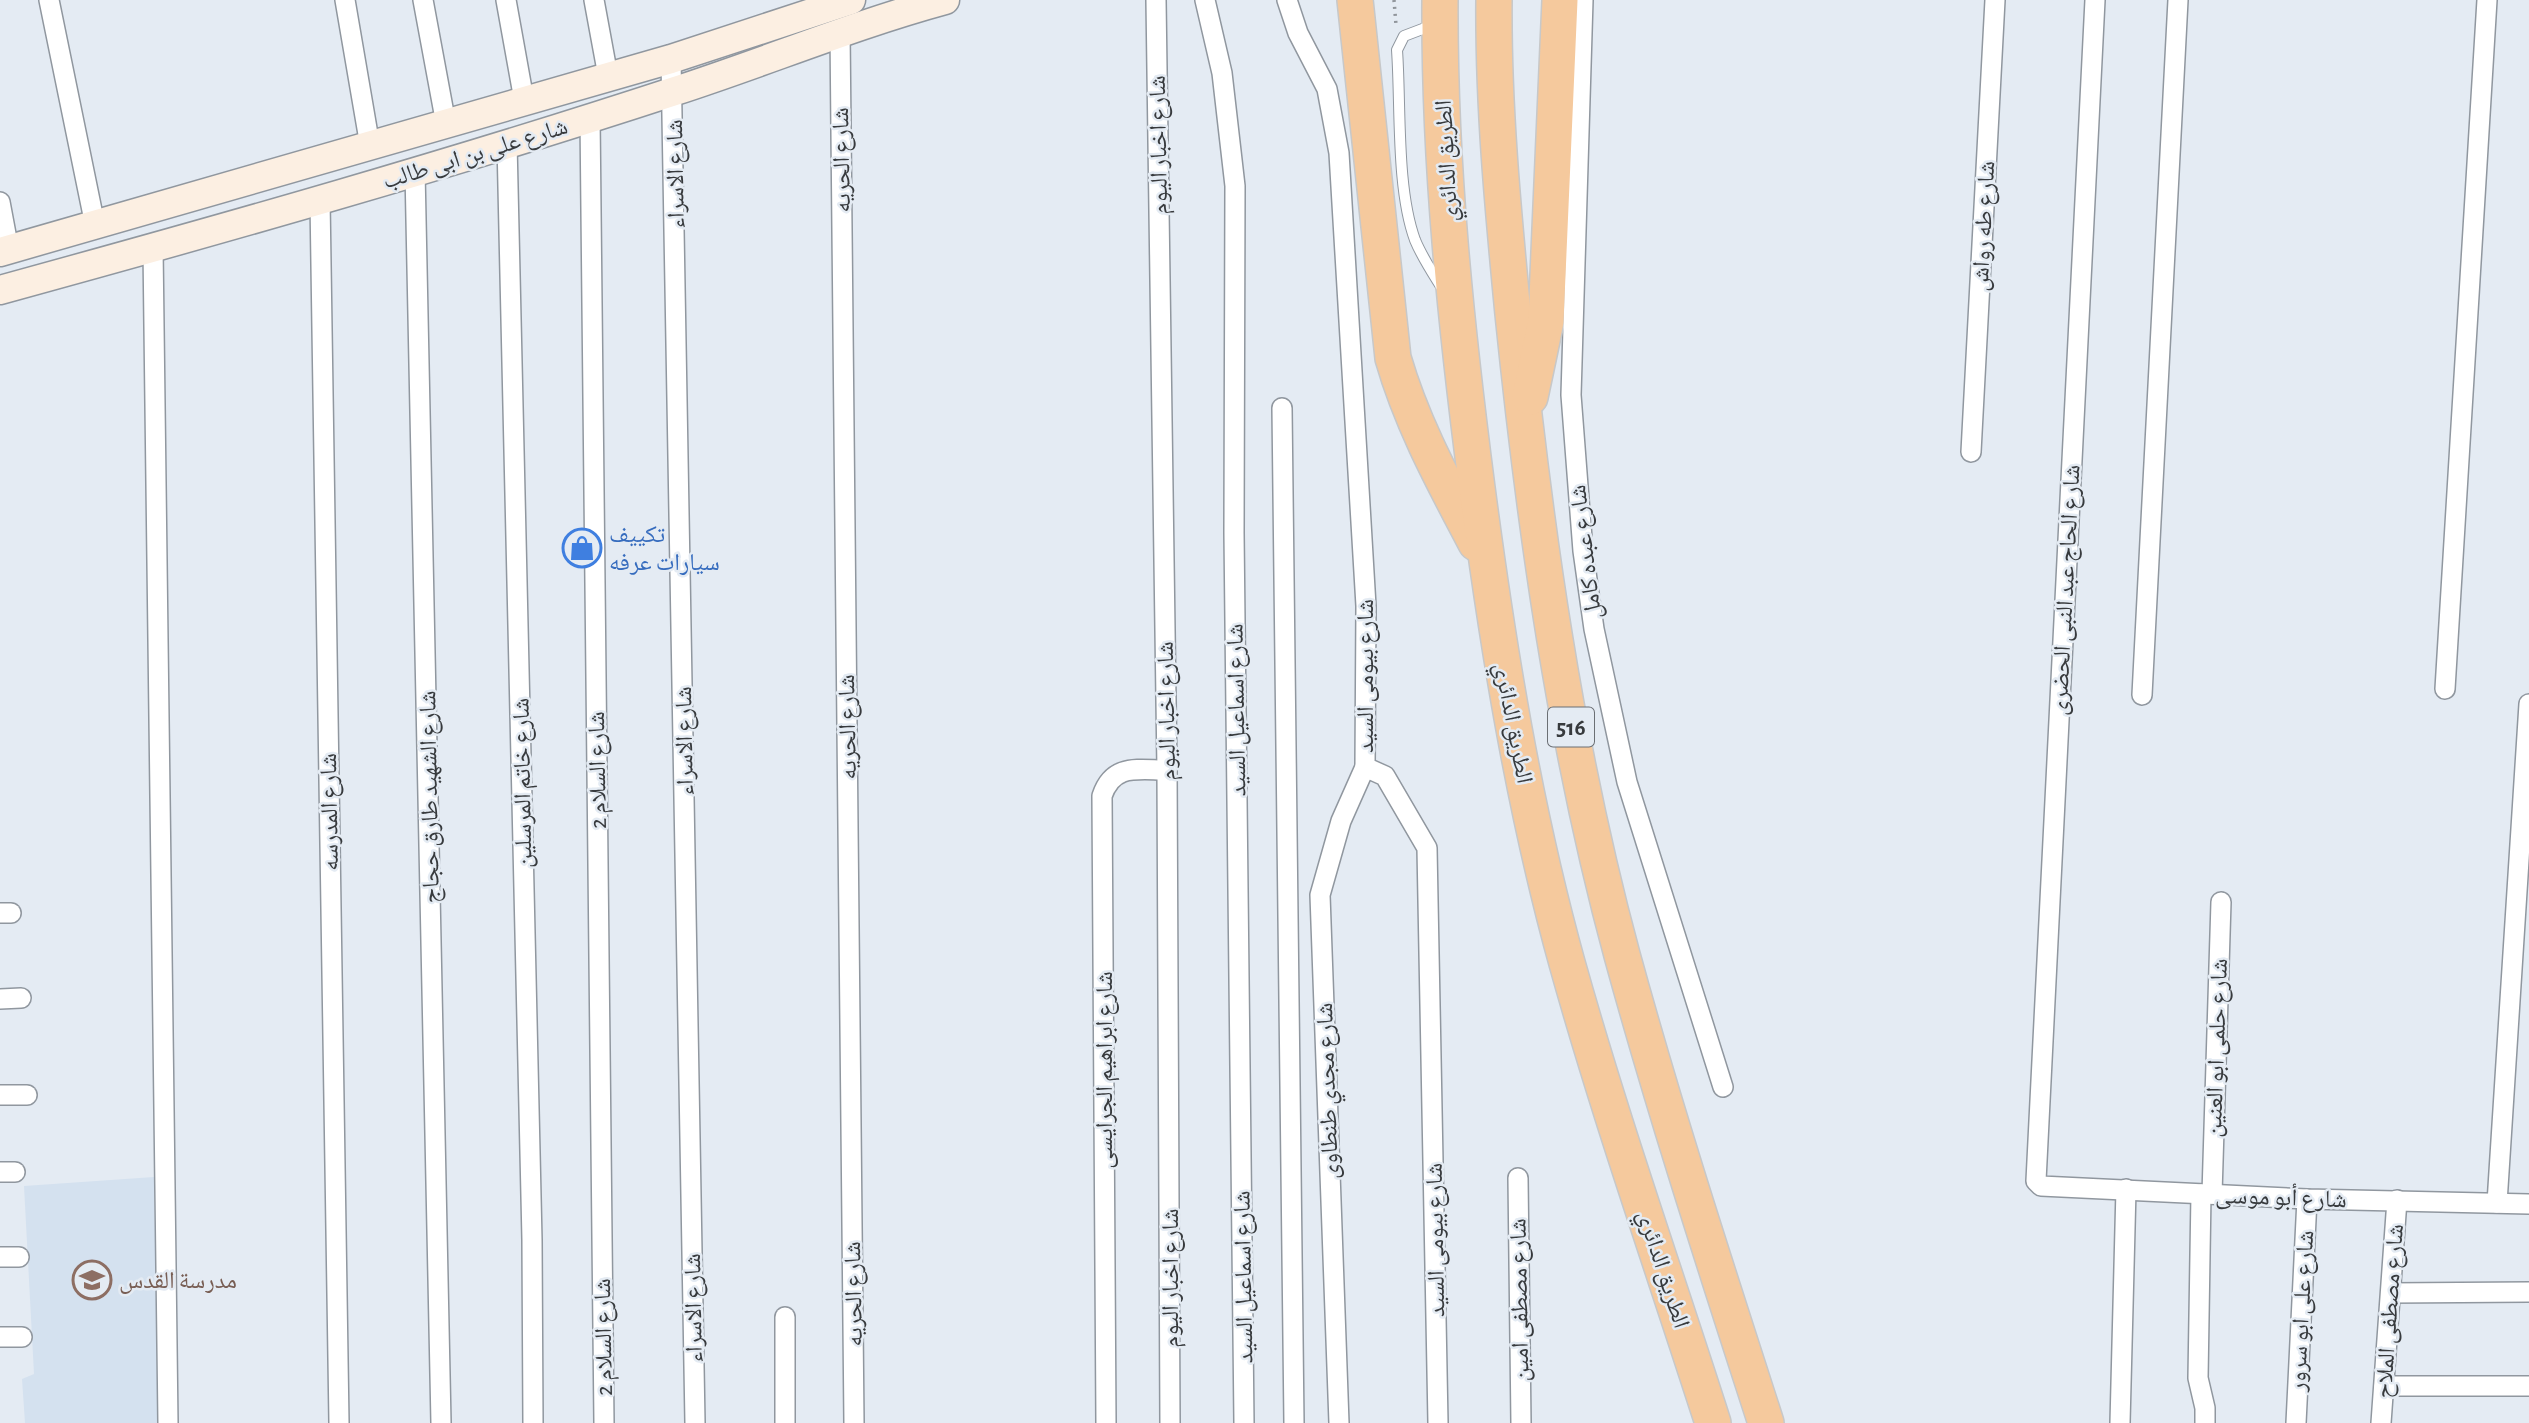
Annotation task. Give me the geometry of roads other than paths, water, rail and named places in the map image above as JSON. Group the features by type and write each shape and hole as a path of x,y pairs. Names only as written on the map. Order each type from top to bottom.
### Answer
{"highway":[{"path":"1355,0 1393,358 1404,396 1422,441 1487,565"},
{"path":"1524,421 1541,359 1546,321 1560,0"},
{"name":"الطريق الدائري","path":"1494,4 1504,219 1524,421 1542,561 1573,741 1622,952 1693,1197 1766,1423"},
{"name":"الطريق الدائري","path":"1440,11 1445,180 1455,309 1487,565 1528,799 1567,964 1713,1423"}],"street":[{"path":"49,0 96,225"},
{"path":"345,0 370,146"},
{"path":"423,0 446,124"},
{"path":"506,0 524,100"},
{"path":"594,0 608,76"},
{"name":"شارع على بن ابى طالب","path":"5,251 671,59 851,0"},
{"name":"شارع على بن ابى طالب","path":"0,290 320,200 674,92 840,31 945,0"},
{"name":"شارع اخبار اليوم","path":"1156,0 1167,770 1170,1423"},
{"name":"شارع اسماعيل السيد","path":"1205,0 1227,98 1235,186 1234,533 1244,1423"},
{"name":"شارع بيومى السيد","path":"1287,0 1298,33 1327,89 1339,153 1366,606 1365,767 1385,776 1427,848 1438,1423"},
{"name":"شارع عبده كامل","path":"1583,0 1571,395 1583,551 1601,667 1627,782 1723,1087"},
{"name":"شارع طه رواش","path":"1971,453 1995,0"},
{"name":"شارع الحاج عبد النبى الحضرى","path":"2036,1181 2095,0"},
{"path":"2141,695 2178,0"},
{"path":"2445,689 2487,0"},
{"name":"شارع الحريه","path":"840,31 854,1423"},
{"name":"شارع الاسراء","path":"671,59 674,92 695,1423"},
{"name":"شارع السلام 2","path":"590,117 604,1423"},
{"name":"شارع خاتم المرسلين","path":"507,143 531,1185 533,1423"},
{"name":"شارع الشهيد طارق حجاج","path":"415,171 441,1423"},
{"name":"شارع المدرسه","path":"320,200 339,1423"},
{"path":"0,202 5,251"},
{"path":"153,248 168,1423"},
{"name":"شارع اسماعيل السيد","path":"1282,408 1294,1423"},
{"path":"2497,1203 2529,704"},
{"name":"شارع مجدي طنطاوى","path":"1339,1423 1321,895 1341,821 1365,767"},
{"name":"شارع ابراهيم الجرايسى","path":"1106,1423 1102,796 1107,782 1119,772 1167,770"},
{"name":"شارع حلمى ابو العنين","path":"2205,1423 2205,1408 2198,1378 2221,902"},
{"path":"0,999 21,998"},
{"path":"0,1095 27,1095"},
{"name":"شارع مصطفى امين","path":"1518,1178 1521,1423"},
{"name":"شارع أبو موسى","path":"2036,1181 2041,1186 2307,1199 2529,1204"},
{"path":"2120,1423 2126,1189"},
{"name":"شارع على ابو سرور","path":"2296,1423 2307,1199"},
{"name":"شارع مصطفى الملاح","path":"2382,1423 2397,1200"},
{"path":"2390,1293 2529,1293"},
{"path":"785,1317 785,1423"},
{"path":"0,1337 22,1337"},
{"path":"2384,1386 2529,1386"}],"place":[{"name":"تكييف سيارات عرفه","path":"582,548"},
{"name":"مدرسة القدس","path":"92,1280"}]}
